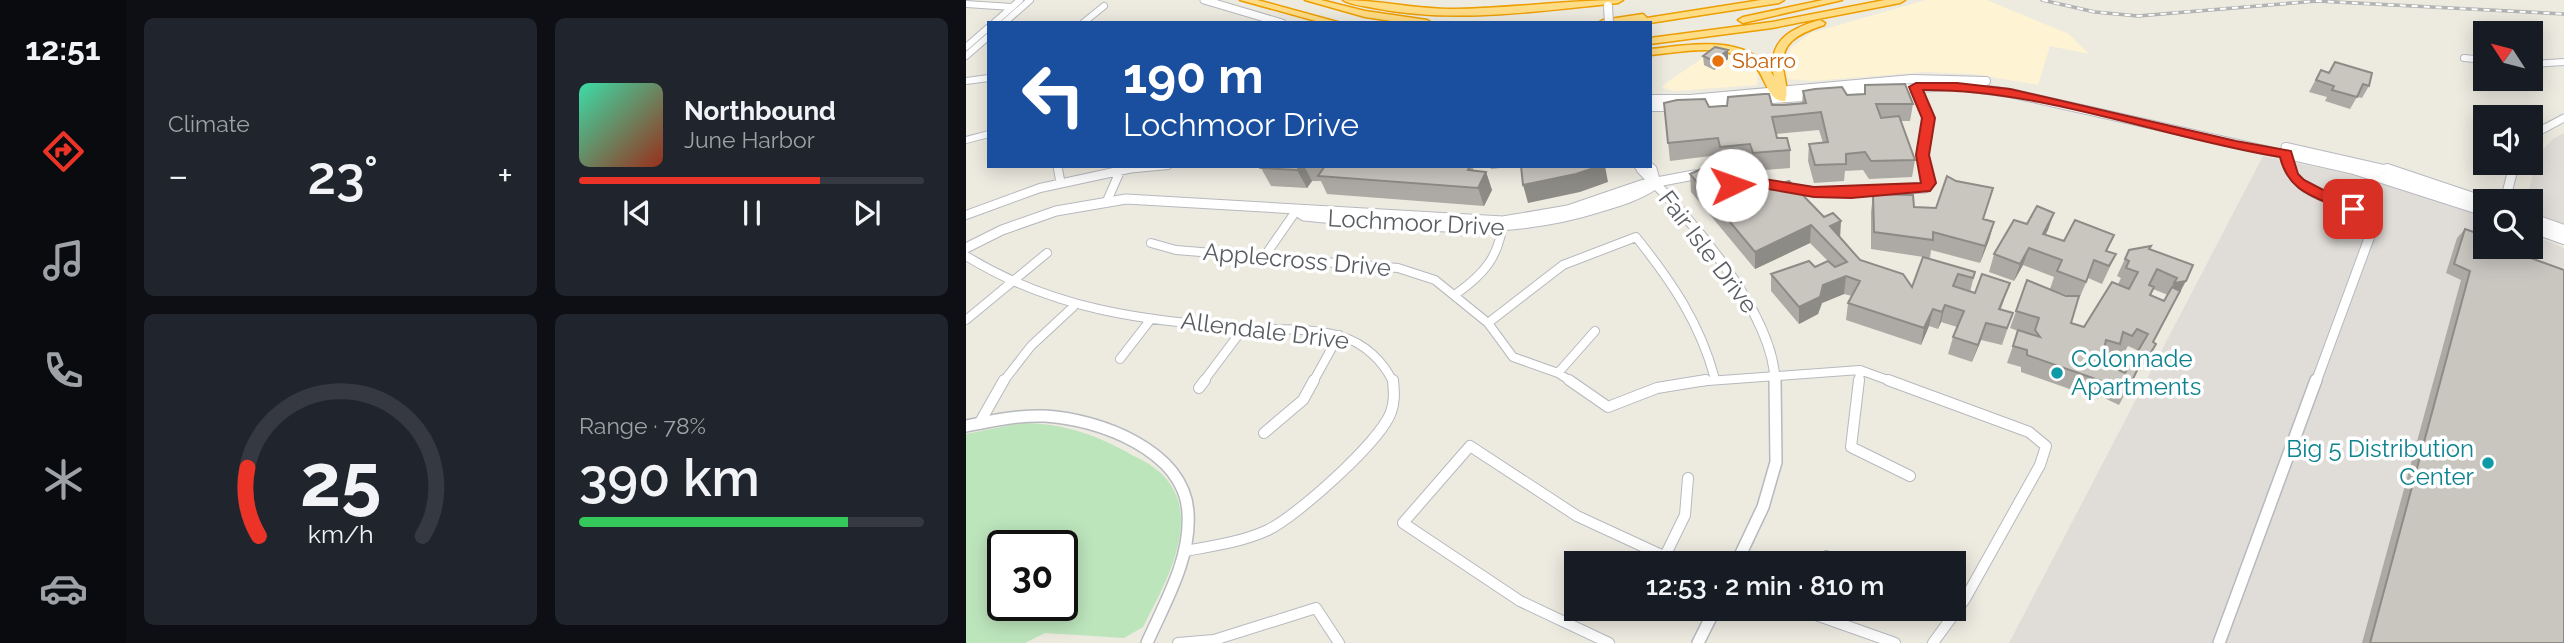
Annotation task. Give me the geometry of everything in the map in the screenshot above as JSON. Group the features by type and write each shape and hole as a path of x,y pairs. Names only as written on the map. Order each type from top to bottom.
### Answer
{"highway":[{"path":"1244,0 1328,21"},
{"path":"1310,0 1366,14 1413,21"},
{"path":"1348,0 1393,8 1464,12 1610,2"},
{"path":"1616,21 1748,0"},
{"path":"1646,21 1779,0"},
{"path":"1652,23 1793,0"},
{"path":"1677,30 1815,0"},
{"path":"1652,34 1837,0"},
{"path":"1652,41 1761,27 1900,0"},
{"path":"1779,93 1777,57 1793,35 1817,24 1906,0"},
{"path":"1652,52 1712,48 1740,52 1764,69 1779,93"}],"main road":[{"path":"1609,21 1610,2"},
{"path":"1652,107 1912,79 1983,81 2286,150 2378,175 2473,207"},
{"path":"1652,99 1916,87 1980,88 2236,146 2286,150 2380,167 2473,198"},
{"path":"2543,223 2564,230"},
{"path":"2543,232 2564,239"}],"street":[{"path":"996,21 1020,0"},
{"path":"1006,21 1030,0"},
{"path":"1204,0 1275,21"},
{"path":"966,4 1012,7"},
{"path":"1085,21 1104,6"},
{"path":"966,34 986,35"},
{"path":"966,47 986,35"},
{"path":"966,56 986,35"},
{"path":"2464,58 2473,59"},
{"path":"2543,63 2564,62"},
{"path":"966,81 987,78"},
{"name":"Lochmoor Drive","path":"966,248 1039,216 1107,201 1144,198 1296,211 1304,216 1450,229 1545,224 1579,215 1644,191 1656,183 1694,175 1814,192 1925,188 1929,183 1923,155 1928,118 1916,87"},
{"path":"2543,127 2564,118"},
{"path":"966,140 987,135"},
{"path":"2219,643 2371,233 2367,221 2353,209 2308,189 2296,180 2289,170 2286,150"},
{"path":"1058,168 1060,180"},
{"path":"966,215 1060,180 1118,168"},
{"path":"1107,201 1123,168"},
{"name":"Fair Isle Drive","path":"1639,168 1646,178 1656,183 1744,293 1763,326 1775,373 1776,462 1763,507 1742,551"},
{"name":"Fair Isle Drive","path":"1651,168 1656,176 1656,183"},
{"path":"1264,257 1296,211"},
{"path":"1455,294 1490,266 1499,250 1502,225"},
{"path":"1488,323 1519,302 1563,265 1636,237 1689,304 1707,342 1715,379"},
{"name":"Applecross Drive","path":"1152,243 1176,250 1398,268 1435,280 1488,323 1513,357 1558,373 1608,407 1657,388 1715,379 1775,373 1860,370 2003,420 2029,432 2046,446 2040,465 1995,548 1933,643"},
{"path":"966,320 1047,253"},
{"name":"Allendale Drive","path":"966,256 983,269 1073,307 1151,318 1339,335 1362,342 1394,377 1397,397 1386,424 1370,444 1282,522 1238,542 1185,551"},
{"path":"979,424 994,393 1018,358 1073,307"},
{"path":"1120,359 1151,318"},
{"path":"1199,388 1245,326"},
{"path":"1558,373 1595,331"},
{"path":"1264,433 1303,400 1339,335"},
{"path":"1860,370 1851,447 1910,476"},
{"path":"966,426 1022,416 1063,418 1087,424 1149,452 1170,468 1185,495 1188,513 1185,551 1147,643"},
{"path":"1609,643 1520,601 1403,523 1470,446 1577,516 1654,551"},
{"path":"1667,551 1685,515 1688,478"},
{"path":"1178,643 1214,642 1316,608 1339,643"},
{"path":"1698,643 1709,621"},
{"path":"1834,621 1895,643"}],"shaded area":[{"path":"1926,0 1987,0 2069,34 2089,54 2050,46 2038,85 1974,74 1924,72 1812,81 1788,79 1785,66 1791,48 1811,33"},
{"path":"1710,53 1732,56 1751,65 1758,73 1757,85 1676,91 1662,88 1666,83"},
{"path":"2564,133 2564,224 2543,217 2543,189 2529,189 2533,175 2543,175 2543,150 2554,138"},
{"path":"2263,156 2364,177 2473,213 2473,259 2543,259 2543,239 2564,248 2564,643 2009,643"}],"green space":[{"path":"1022,423 1062,427 1088,434 1146,462 1172,487 1179,506 1181,526 1177,548 1162,590 1143,627 1124,638 1045,633 1025,643 966,643 966,434"}],"building":[{"path":"1715,47 1728,50 1714,61 1703,56"},
{"path":"2335,62 2372,73 2369,86 2363,84 2357,97 2332,90 2334,86 2316,80 2321,70 2329,73"},
{"path":"1905,84 1913,104 1876,104 1881,118 1899,116 1915,160 1871,161 1865,152 1846,154 1846,164 1815,165 1809,144 1828,142 1821,112 1772,117 1777,138 1787,138 1790,150 1753,153 1750,144 1720,147 1718,138 1668,143 1664,103 1705,99 1709,107 1727,106 1728,97 1769,94 1772,105 1784,105 1806,103 1803,91 1842,87 1847,95 1865,94 1865,85"},
{"path":"1708,166 1720,178 1729,174 1739,184 1725,195 1739,210 1764,199 1758,193 1789,181 1824,217 1833,213 1841,221 1830,226 1860,260 1903,274 1912,287 1923,257 1975,272 1973,278 1958,274 1953,286 1975,293 1982,274 2010,283 1999,309 2013,313 2007,328 1986,323 1978,345 1953,337 1964,311 1945,305 1942,312 1933,309 1924,328 1848,303 1860,281 1846,276 1823,285 1820,297 1799,307 1771,274 1809,261 1815,267 1828,261 1835,267 1847,262 1811,225 1755,252 1690,174"},
{"path":"1261,168 1298,168 1297,170"},
{"path":"1324,168 1469,168 1468,170 1486,172 1478,188 1318,176"},
{"path":"1521,168 1594,168 1576,174 1523,185"},
{"path":"1947,176 1956,181 1993,188 1983,219 1994,222 1985,246 1933,232 1933,240 1874,232 1873,194 1913,195 1914,207 1936,208"},
{"path":"2037,206 2054,213 2043,234 2064,241 2075,220 2114,235 2106,251 2116,254 2109,266 2094,260 2086,282 2057,271 2062,260 2029,248 2020,264 1994,254 2014,220 2027,224"},
{"name":"Big 5 Distribution Center","path":"2465,229 2473,232 2473,259 2533,259 2564,270 2564,643 2370,643 2470,271 2454,264"},
{"path":"2151,246 2149,249 2193,265 2186,281 2174,283 2177,278 2157,269 2149,285 2154,287 2150,295 2164,301 2172,287 2180,291 2153,342 2156,344 2150,354 2146,352 2128,389 2109,379 2107,383 2027,355 2027,350 2013,346 2018,330 2040,337 2035,330 2039,318 2016,311 2027,280 2066,296 2079,296 2071,323 2084,327 2112,282 2129,289 2138,272 2126,268 2129,261 2125,259 2129,250","holes":["2137,329 2148,334 2125,373 2101,362 2106,340 2120,344 2123,332 2132,336"]}],"railway":[{"path":"2042,0 2095,12 2138,16 2317,1 2564,14"}],"place":[{"name":"Sbarro","path":"1718,61"},
{"name":"Colonnade Apartments","path":"2057,373"},
{"name":"Big 5 Distribution Center","path":"2488,463"}],"route":[{"path":"1732,185 1732,179 1814,192 1851,193 1925,188 1929,183 1923,155 1928,118 1916,87 1957,86 2010,93 2236,146 2286,154 2291,175 2299,183 2353,209"}]}
